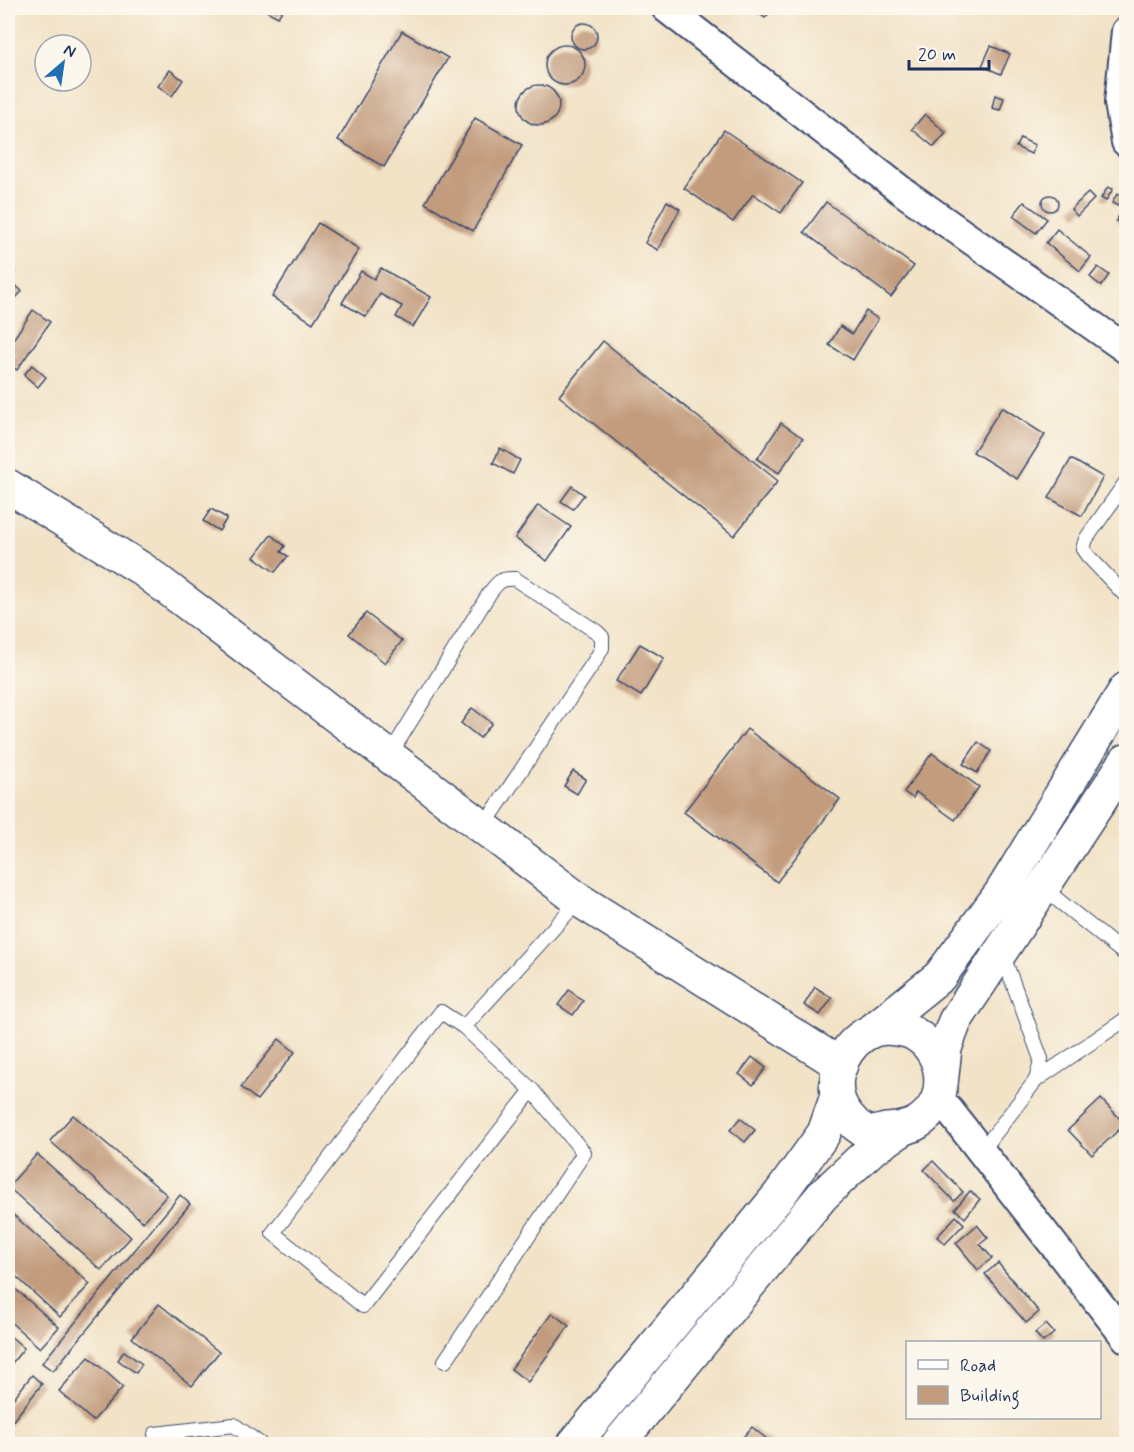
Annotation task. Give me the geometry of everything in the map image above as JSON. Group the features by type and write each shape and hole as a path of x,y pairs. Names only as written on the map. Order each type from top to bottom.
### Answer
{"main road":[{"path":"8,486 142,569 579,900 839,1081 846,1114 856,1126 871,1133 903,1129"},
{"path":"574,1444 780,1194 824,1133 847,1051 858,1039 874,1029 940,976 1001,893 1126,689"},
{"path":"618,1444 822,1196 871,1150 903,1129 917,1123 929,1113 939,1092 945,1048 955,1021 1042,888 1125,768"},
{"path":"874,1029 901,1029 915,1034 927,1043 936,1056 941,1071 939,1092"}],"street":[{"path":"666,8 902,191 1126,350"},
{"path":"1126,31 1119,103 1126,142"},
{"path":"939,1092 949,1110 1126,1338"}],"lane":[{"path":"1126,482 1086,539 1083,549 1126,596"},
{"path":"389,756 489,594 497,583 505,578 515,579 597,632 602,637 602,648 596,659 483,827"},
{"path":"1042,888 1126,955"},
{"path":"464,1027 579,900"},
{"path":"981,1152 1036,1080 1041,1059 1001,951"},
{"path":"445,1361 584,1153 532,1090 464,1027 441,1012 273,1233 363,1306 532,1090"},
{"path":"1036,1080 1126,1020"},
{"path":"155,1434 234,1425 260,1444"}],"building":[{"path":"261,8 284,8 278,17"},
{"path":"752,8 773,8 765,18"},
{"path":"584,23 593,27 597,36 593,45 584,49 575,45 571,36 575,27"},
{"path":"402,31 448,58 384,167 338,140"},
{"path":"565,45 579,51 585,65 579,79 565,85 551,79 545,65 551,51"},
{"path":"991,46 1010,54 1001,74 982,66"},
{"path":"170,70 183,80 172,96 158,86"},
{"path":"539,85 553,91 559,105 553,119 539,125 525,119 519,105 525,91"},
{"path":"995,95 1004,98 1000,110 992,108"},
{"path":"925,114 946,133 934,147 912,129"},
{"path":"475,118 522,145 473,231 425,203"},
{"path":"724,130 802,183 781,213 753,194 733,222 684,188"},
{"path":"1020,138 1035,145 1031,154 1016,147"},
{"path":"1108,187 1113,189 1106,201 1101,198"},
{"path":"1088,193 1094,199 1077,216 1071,209"},
{"path":"1117,194 1123,197 1118,206 1112,203"},
{"path":"1047,195 1053,195 1058,203 1056,209 1047,211 1042,206 1042,200"},
{"path":"1126,199 1126,215 1120,210"},
{"path":"667,201 680,209 658,250 645,243"},
{"path":"826,202 914,266 891,297 804,232"},
{"path":"1024,202 1047,219 1036,233 1013,216"},
{"path":"1120,214 1126,219 1123,225 1116,221"},
{"path":"318,223 359,249 313,323 272,297"},
{"path":"1057,229 1091,257 1080,271 1046,243"},
{"path":"8,266 15,272 9,280 22,291 16,298 8,291"},
{"path":"1098,267 1109,275 1101,286 1090,277"},
{"path":"381,268 431,297 413,327 396,317 402,306 380,294 366,317 342,303 361,271 374,279"},
{"path":"33,310 50,322 17,370 8,364 15,352 8,347"},
{"path":"866,311 878,319 853,360 829,345 840,326 852,334"},
{"path":"603,341 778,481 734,536 559,396"},
{"path":"32,365 46,377 38,387 24,375"},
{"path":"1002,407 1045,435 1017,479 973,452"},
{"path":"781,423 803,438 779,473 757,459"},
{"path":"500,448 520,460 513,474 493,463"},
{"path":"1071,459 1103,477 1082,516 1049,498"},
{"path":"572,486 584,495 573,509 561,501"},
{"path":"538,505 571,527 547,561 515,538"},
{"path":"211,509 227,518 219,531 203,521"},
{"path":"271,535 285,546 281,552 288,556 275,572 254,557"},
{"path":"366,613 402,641 385,663 349,634"},
{"path":"640,644 664,658 641,696 616,681"},
{"path":"472,708 492,723 480,738 461,723"},
{"path":"747,729 840,799 777,882 684,812"},
{"path":"978,742 991,751 977,773 963,764"},
{"path":"932,753 979,787 955,820 916,792 913,798 904,792"},
{"path":"573,771 586,779 577,794 564,786"},
{"path":"815,987 832,998 820,1015 804,1005"},
{"path":"569,990 583,1001 573,1015 558,1005"},
{"path":"279,1039 295,1052 257,1100 241,1087"},
{"path":"752,1057 766,1068 753,1085 739,1074"},
{"path":"1101,1099 1125,1124 1092,1155 1068,1130"},
{"path":"73,1115 167,1195 143,1222 50,1141"},
{"path":"740,1118 755,1130 745,1142 730,1130"},
{"path":"37,1154 131,1237 101,1270 8,1187"},
{"path":"933,1161 963,1192 954,1201 924,1170"},
{"path":"970,1191 980,1199 965,1218 955,1209"},
{"path":"180,1195 190,1204 53,1371 42,1363"},
{"path":"8,1210 90,1284 60,1317 8,1269"},
{"path":"956,1216 964,1224 945,1244 937,1237"},
{"path":"977,1225 988,1238 980,1244 992,1258 978,1270 956,1243"},
{"path":"998,1263 1039,1312 1026,1323 985,1274"},
{"path":"12,1286 59,1327 40,1348 8,1320 8,1291"},
{"path":"159,1304 219,1352 192,1386 132,1338"},
{"path":"552,1313 569,1326 528,1382 511,1369"},
{"path":"1046,1324 1054,1333 1042,1341 1035,1333"},
{"path":"8,1334 24,1348 8,1368"},
{"path":"124,1351 142,1364 136,1373 118,1360"},
{"path":"89,1357 123,1387 93,1421 59,1391"},
{"path":"32,1375 42,1384 8,1427 8,1405"},
{"path":"752,1427 773,1444 741,1444 739,1442"}]}
